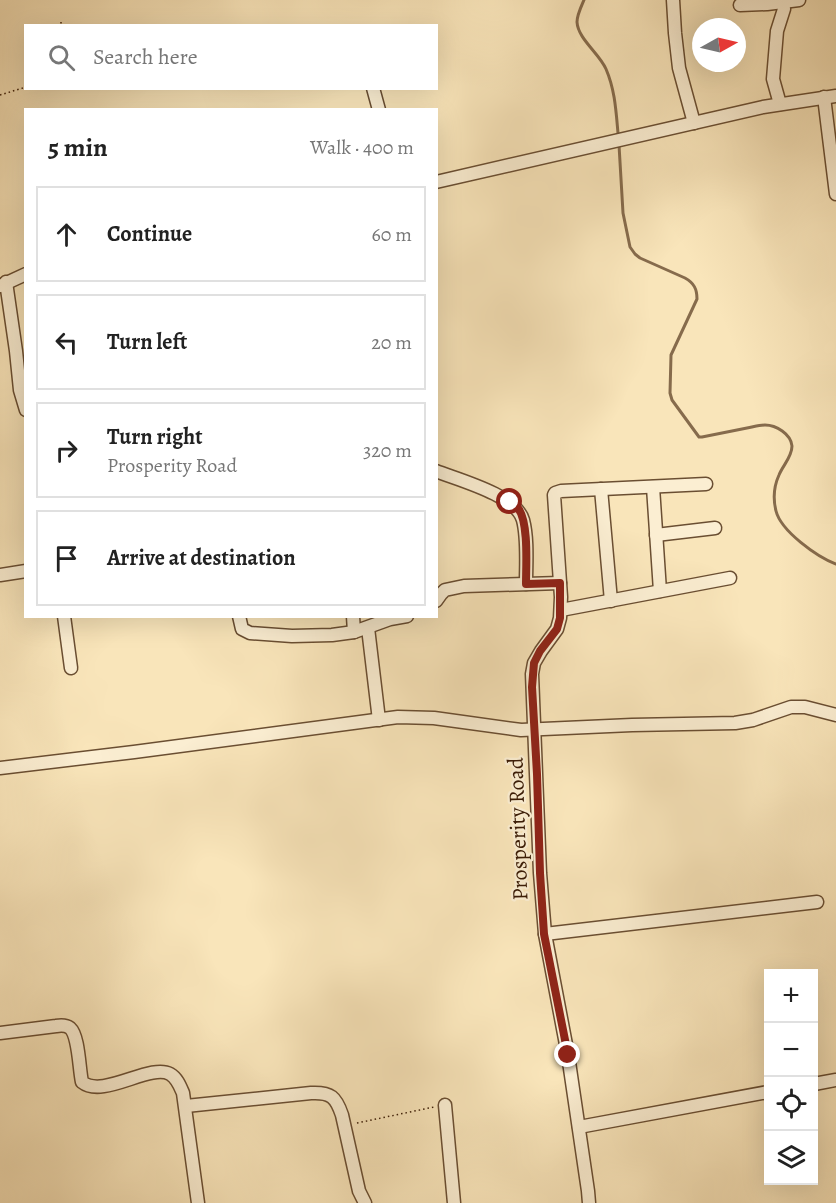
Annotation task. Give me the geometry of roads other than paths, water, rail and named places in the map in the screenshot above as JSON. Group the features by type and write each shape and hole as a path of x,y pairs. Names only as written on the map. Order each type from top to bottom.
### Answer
{"street":[{"path":"673,0 680,68 694,123"},
{"path":"740,5 799,0"},
{"path":"780,104 773,79 777,31 784,9 783,2"},
{"path":"374,90 378,108"},
{"path":"438,182 763,107 830,96 836,194"},
{"path":"24,275 3,284 21,351 20,390 24,403"},
{"path":"438,472 485,489 510,502 518,509 523,518 525,530 526,584"},
{"path":"611,601 601,489 706,484"},
{"path":"653,487 660,591"},
{"name":"Prosperity Road","path":"588,1203 568,1055 544,934 532,687 534,663 557,629 561,610 555,493 601,489"},
{"path":"656,535 715,528"},
{"path":"0,575 24,571"},
{"path":"561,610 730,578"},
{"path":"438,598 449,588 464,586 560,583"},
{"path":"64,618 71,668"},
{"path":"239,618 242,629 250,633 311,637 354,632 396,618"},
{"path":"353,618 354,632"},
{"path":"368,628 379,720"},
{"path":"0,768 398,717 434,718 534,730 735,723 753,720 791,707 805,707 836,715"},
{"path":"544,934 817,902"},
{"path":"0,1033 64,1025 69,1027 74,1032 82,1082 86,1085 99,1086 123,1082 161,1071 171,1074 178,1082 186,1106 198,1203"},
{"path":"818,1083 836,1080"},
{"path":"186,1106 321,1092 330,1095 338,1103 358,1191 365,1203"},
{"path":"579,1127 764,1093"},
{"path":"445,1105 454,1203"}],"waterway":[{"path":"584,0 578,17 578,28 606,69 615,101 618,133"},
{"path":"619,145 623,213 630,247 640,258 688,280 693,284 696,292 697,299 671,355 670,393 672,400 699,437 765,425 778,428 786,434 791,442 792,450 776,484 774,497 779,519 792,535 819,556 836,564"}]}
